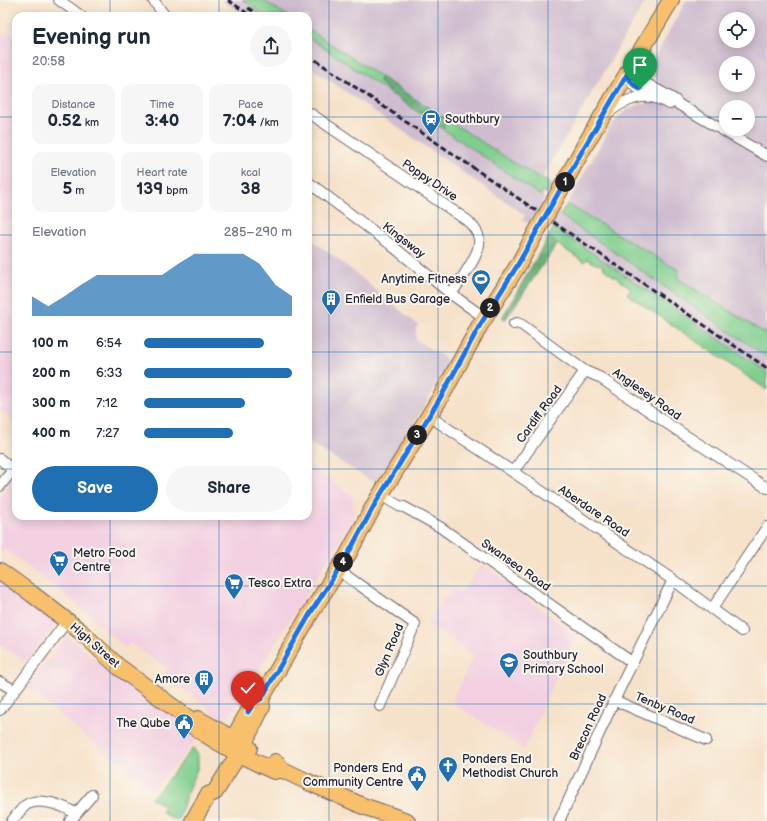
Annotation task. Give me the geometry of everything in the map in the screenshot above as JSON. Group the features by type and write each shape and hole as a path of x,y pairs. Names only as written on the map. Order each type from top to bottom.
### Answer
{"main road":[{"path":"193,821 208,795 207,787 235,747 254,702 261,699 310,614 338,570 429,416 484,318 517,266 671,0"},
{"name":"High Street","path":"0,571 24,587 67,621 119,667 189,719 196,717 235,747 277,763 281,769 360,804 374,815 406,821"}],"street":[{"path":"59,0 76,12"},
{"path":"153,0 162,12"},
{"path":"628,73 630,82 633,86 654,97 672,104 678,104"},
{"path":"628,73 767,156"},
{"path":"600,121 609,112 627,102 645,97 654,97"},
{"name":"Poppy Drive","path":"312,115 468,221 476,230 480,240 477,253 451,294"},
{"name":"Kingsway","path":"312,185 484,318"},
{"name":"Anglesey Road","path":"514,324 517,323 522,325 585,371 598,376 677,430 767,488"},
{"name":"Cardiff Road","path":"513,472 585,371"},
{"name":"Aberdare Road","path":"429,416 673,580 742,631"},
{"path":"0,460 12,467"},
{"path":"0,486 12,471"},
{"name":"Swansea Road","path":"381,495 440,527 632,662"},
{"path":"712,609 767,526"},
{"name":"Glyn Road","path":"338,570 415,624 380,706"},
{"name":"Brecon Road","path":"559,821 614,700 673,580"},
{"path":"0,710 67,621"},
{"path":"0,682 14,690"},
{"name":"Tenby Road","path":"614,700 706,740"},
{"path":"12,821 25,805 32,802 45,802 69,809 73,817 92,795"}],"shaded area":[{"path":"221,0 243,0 260,12 239,12"},
{"path":"263,0 646,0 542,178 516,164 312,32 312,12 282,12"},
{"path":"686,0 767,0 766,334 676,278 680,271 567,204 612,124 625,111 641,104 646,104 659,81 647,72"},
{"path":"4,33 12,34 12,420 0,411 0,40"},
{"path":"312,40 545,198 542,202 767,357 767,372 535,214 528,223 522,220 525,215 312,68"},
{"path":"312,240 352,270 418,325 416,328 416,340 451,362 380,479 376,481 370,480 312,444"},
{"path":"312,467 353,496 353,520 229,717 216,716 204,704 163,676 168,669 130,643 126,648 101,627 90,615 35,571 7,551 0,550 0,496 12,480 12,520 312,520"},
{"name":"Southbury Primary School","path":"482,564 575,635 524,749 452,702 474,655 427,623 453,588 461,593"},
{"path":"0,578 60,618 25,663 13,652 0,646"},
{"path":"67,636 146,700 175,716 197,739 153,790 27,687"}],"green space":[{"path":"243,0 263,0 282,12 260,12"},
{"path":"312,32 381,77 379,81 390,93 312,40"},
{"path":"381,77 448,120 443,129 390,93 379,81"},
{"path":"448,120 516,164 548,182 551,187 547,194 543,191 541,196 443,129"},
{"path":"567,204 680,271 677,278 766,334 767,333 767,357 560,215"},
{"path":"554,227 767,372 767,390 627,294 631,288 605,270 602,265 596,264 587,259 584,262 557,244 549,236"},
{"path":"549,236 557,244 505,320 502,318"},
{"path":"193,748 198,755 198,767 177,821 163,813 163,805 151,798"}],"railway":[{"path":"228,0 245,12"},
{"path":"248,8 254,12"},
{"path":"312,58 767,368"}],"place":[{"name":"Southbury","path":"431,136"},
{"name":"Anytime Fitness","path":"481,296"},
{"name":"Enfield Bus Garage","path":"331,316"},
{"name":"Metro Food Centre","path":"59,577"},
{"name":"Tesco Extra","path":"234,600"},
{"name":"Southbury Primary School","path":"509,679"},
{"name":"Amore","path":"204,696"},
{"name":"The Qube","path":"184,740"},
{"name":"Ponders End Methodist Church","path":"448,783"},
{"name":"Ponders End Community Centre","path":"417,792"}],"route":[{"path":"248,712 254,702 261,699 285,660 310,614 347,556 376,502 442,395 480,325 517,266 628,73 630,82 633,86 640,89"}]}
